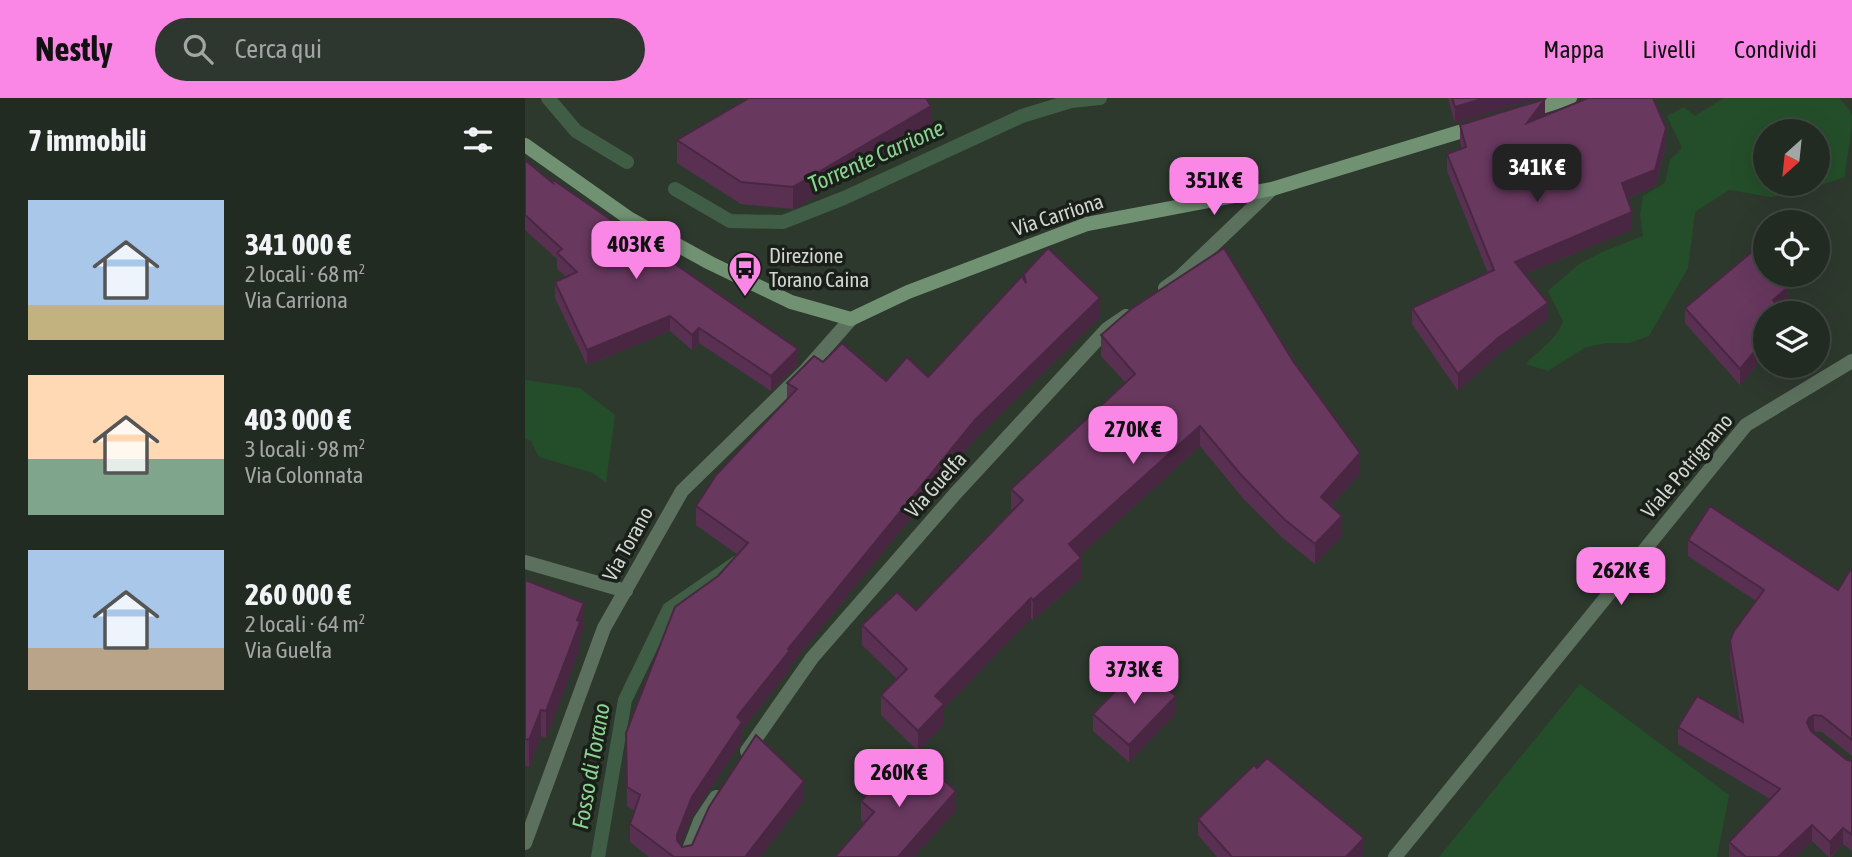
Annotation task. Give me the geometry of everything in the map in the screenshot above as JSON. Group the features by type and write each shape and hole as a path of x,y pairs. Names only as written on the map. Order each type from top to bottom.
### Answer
{"main road":[{"name":"Via Carriona","path":"851,319 908,292 1087,224 1272,189 1570,98"},
{"path":"525,145 630,219 710,262 791,302 851,319"}],"street":[{"name":"Via Guelfa","path":"736,767 812,658 937,515 1107,329 1179,278 1272,189"},
{"name":"Via Torano","path":"525,843 604,628 682,491 806,370 851,319"},
{"name":"Viale Potrignano","path":"1395,857 1746,425 1852,361"},
{"path":"525,562 626,591"},
{"path":"686,857 700,821 722,788"}],"green space":[{"path":"1724,98 1839,98 1852,116 1845,177 1831,182 1831,119 1753,119 1753,194 1729,190 1695,212 1688,268 1649,336 1629,343 1586,347 1548,371 1526,364 1552,339 1563,321 1548,291 1579,264 1643,236 1640,214 1643,196 1665,183 1670,160 1682,148 1667,116 1684,107 1695,116"},
{"path":"525,380 580,388 615,415 606,483 593,473 539,457 531,441 525,439"},
{"path":"1580,684 1729,795 1717,857 1439,857"}],"building":[{"path":"749,98 926,98 931,106 793,187 741,182 677,140"},
{"path":"1452,98 1485,98 1455,107"},
{"path":"1588,98 1653,98 1666,128 1655,170 1622,183 1632,212 1515,262 1548,303 1498,338 1458,374 1412,308 1494,270 1447,154 1466,147 1460,125 1545,99 1527,123"},
{"path":"525,160 553,183 552,179 798,349 771,376 699,328 692,335 670,316 587,350 555,282 577,272 557,253 562,249 525,215"},
{"path":"1048,248 1100,298 975,420 788,649 790,650 737,717 742,722 692,797 677,840 682,847 692,845 709,807 756,735 804,781 745,857 674,857 630,824 640,795 627,787 626,733 675,607 718,576 748,543 696,506 716,475 797,389 787,383 814,356 823,362 842,343 886,381 907,357 928,377 1022,276 1026,283 1024,274"},
{"path":"1224,248 1293,361 1360,453 1321,497 1342,516 1315,544 1284,519 1242,476 1200,426 1069,544 1081,558 1033,600 1031,598 935,696 944,704 918,731 881,695 907,669 862,625 897,592 916,610 1023,500 1011,489 1135,374 1101,335 1131,309"},
{"path":"1753,251 1753,287 1787,288 1774,301 1753,301 1753,354 1740,369 1685,308"},
{"path":"1710,506 1838,590 1850,570 1852,571 1852,740 1822,716 1814,715 1807,723 1811,731 1847,760 1852,761 1852,835 1843,828 1830,842 1812,825 1778,857 1746,857 1729,842 1780,789 1678,727 1697,696 1743,722 1730,641 1734,631 1764,590 1688,540"},
{"path":"525,580 584,603 577,620 580,622 546,711 541,710 529,740 525,739"},
{"path":"1139,667 1176,696 1129,745 1093,714"},
{"path":"908,749 956,791 898,857 835,857 874,812 861,801"},
{"path":"1267,758 1364,838 1346,857 1232,857 1198,819 1254,765 1257,768"}],"waterway":[{"name":"Torrente Carrione","path":"548,98 576,131 627,162"},
{"name":"Torrente Carrione","path":"675,189 730,221 783,222 844,198 1022,116 1071,101 1100,98"},
{"name":"Fosso di Torano","path":"598,857 625,700 669,609 736,563"}],"place":[{"name":"Direzione Torano Caina","path":"745,298"}]}
